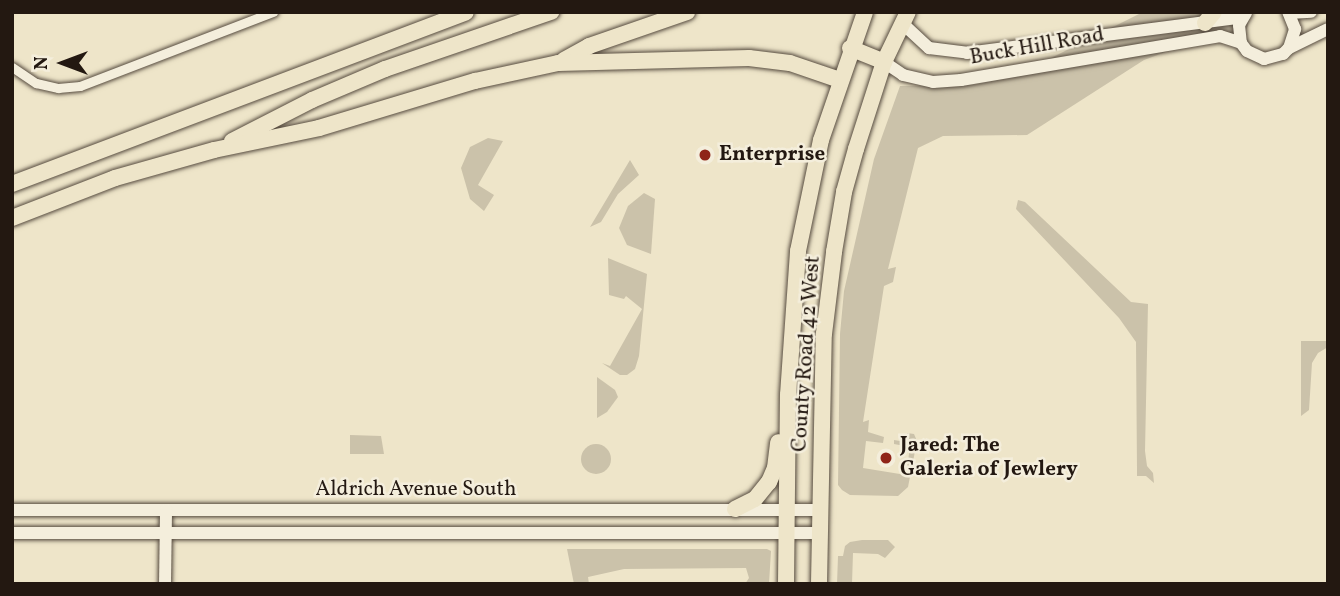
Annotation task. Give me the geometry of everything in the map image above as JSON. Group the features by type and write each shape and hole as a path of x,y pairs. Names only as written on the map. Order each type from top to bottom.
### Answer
{"highway":[{"path":"382,42 449,12"},
{"path":"12,184 467,12"},
{"path":"215,150 312,100 385,69 551,12"},
{"path":"558,63 589,46 687,12"},
{"name":"County Road 42 West","path":"786,584 790,331 798,251 810,187 850,48 865,12"},
{"name":"County Road 42 West","path":"819,584 827,297 844,192 884,62 905,18"},
{"path":"850,48 884,62"},
{"path":"12,218 115,178 215,150 319,128 475,81 558,63 749,58 790,63 840,80"},
{"path":"735,509 763,492 775,468 790,331"}],"street":[{"path":"12,67 36,83 58,88 80,86 273,12"},
{"path":"1290,48 1295,29 1288,13 1311,12"},
{"path":"1241,43 1239,34 1244,14"},
{"name":"Buck Hill Road","path":"905,18 929,48 967,53 1244,14"},
{"path":"1290,48 1328,29"},
{"name":"Buck Hill Road","path":"884,62 903,75 933,82 1220,36 1241,43 1247,51 1264,59 1283,54 1290,48"},
{"name":"Aldrich Avenue South","path":"12,510 820,510"},
{"path":"165,584 166,510"},
{"name":"Aldrich Avenue South","path":"12,533 820,533"}],"shaded area":[{"path":"1143,12 1249,12 1248,26 1243,36 1174,49 1144,60 1027,135 943,136 918,148 888,269 896,267 893,282 884,286 863,422 869,420 868,432 884,437 883,443 866,441 863,468 906,475 910,447 894,444 894,440 906,442 907,433 914,434 917,441 908,487 898,496 850,495 838,485 840,334 844,291 874,159 900,86 973,85 1015,76"},
{"path":"488,138 503,141 478,185 494,195 484,211 470,199 461,168 470,147"},
{"path":"630,160 639,175 618,194 601,222 590,227"},
{"path":"644,193 655,199 651,254 627,245 619,228 628,206"},
{"path":"1018,200 1025,202 1131,302 1148,304 1145,451 1147,466 1153,473 1154,483 1146,476 1137,476 1136,342 1119,318 1016,209"},
{"path":"608,258 647,274 639,356 635,369 627,375 620,375 602,363 610,366 642,309 626,296 624,299 609,295"},
{"path":"1301,341 1328,341 1328,347 1318,353 1312,363 1309,410 1301,416"},
{"path":"597,377 615,390 618,397 607,412 597,418"},
{"path":"350,435 381,436 384,454 350,454"},
{"path":"596,444 602,445 610,453 610,465 602,473 596,474 590,473 582,465 581,459 582,453 590,445"},
{"path":"888,540 895,547 885,558 878,554 853,553 852,584 837,584 838,556 843,556 845,546 850,542"},
{"path":"567,549 767,549 771,551 769,584 745,584 749,578 746,568 624,569 588,577 589,584 574,584"}],"place":[{"name":"Enterprise","path":"705,155"},
{"name":"Jared: The Galeria of Jewlery","path":"886,458"}]}
